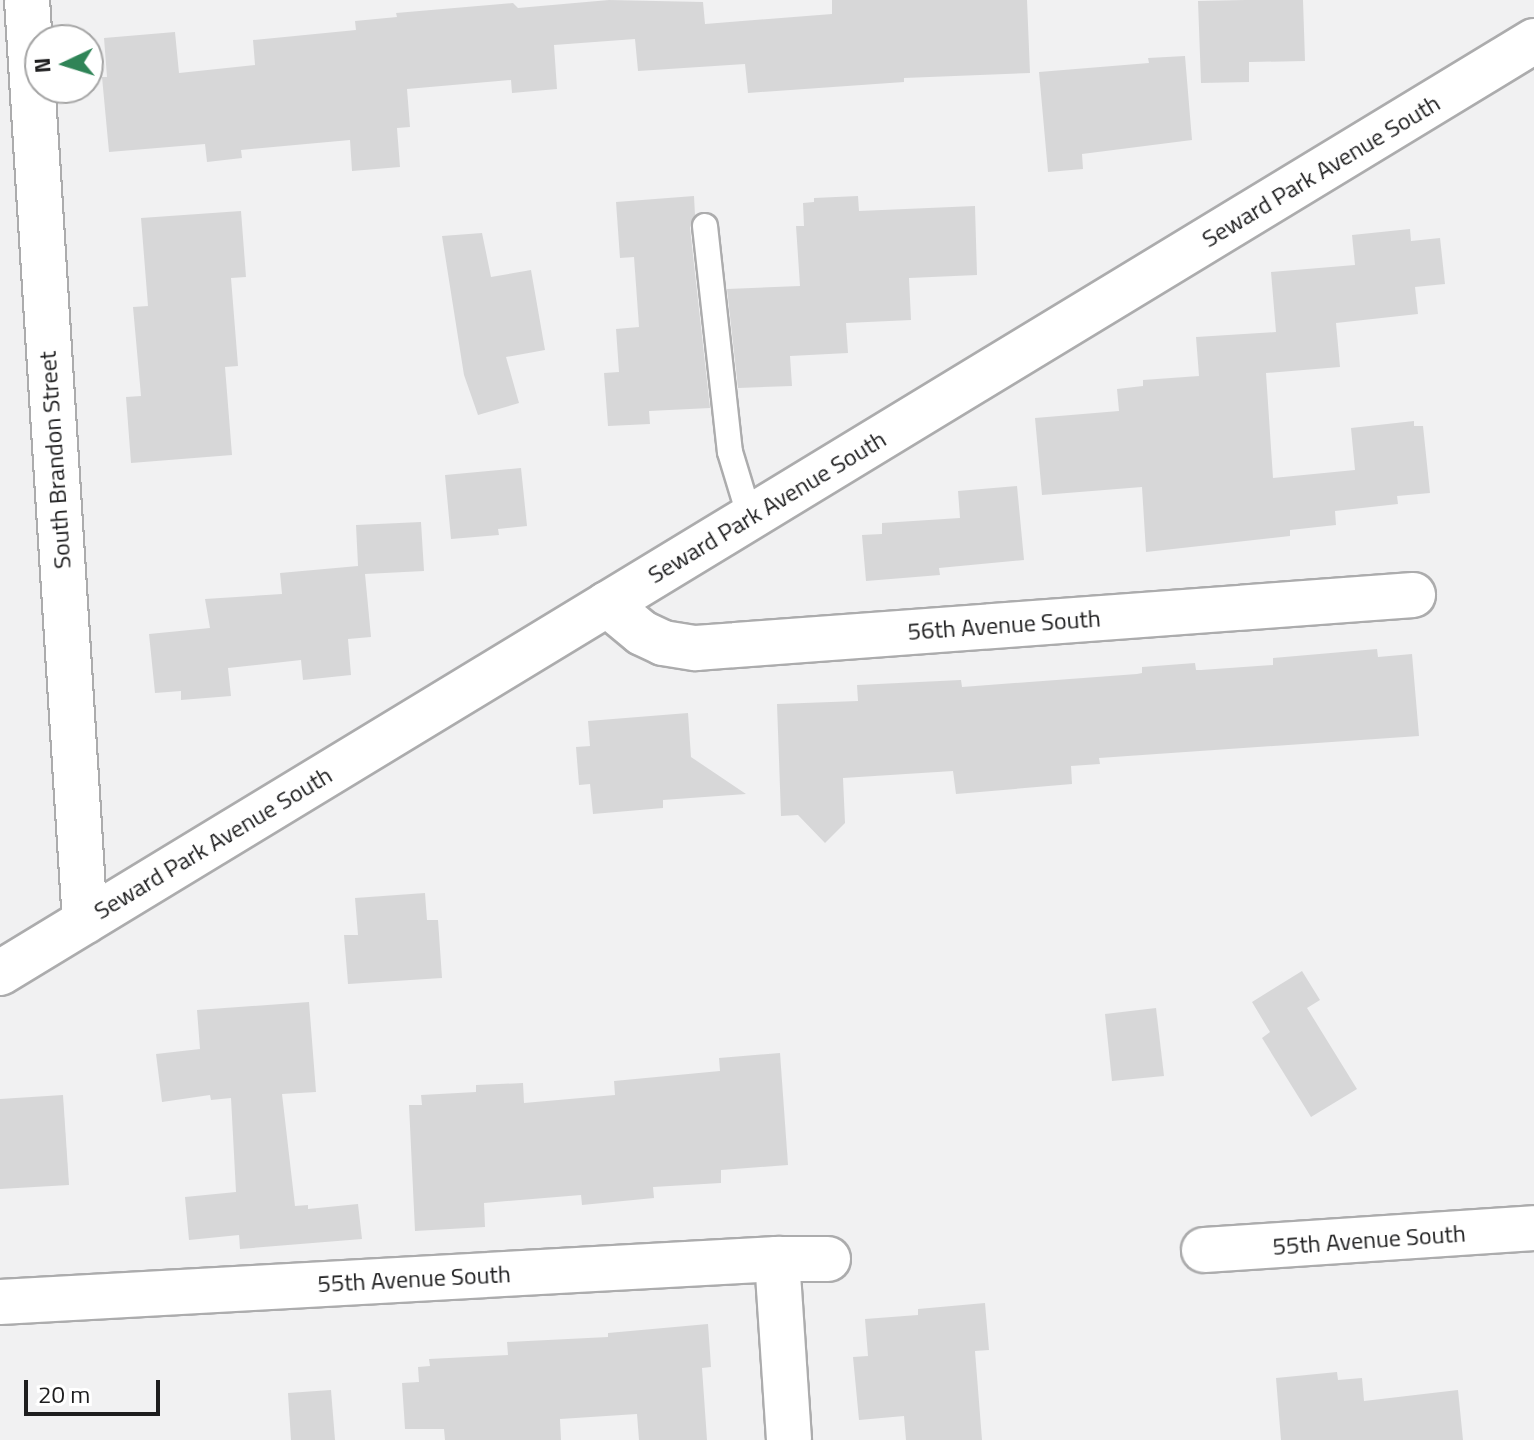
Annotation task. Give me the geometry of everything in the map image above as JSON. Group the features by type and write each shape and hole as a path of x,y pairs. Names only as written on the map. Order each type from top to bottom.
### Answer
{"street":[{"name":"South Brandon Street","path":"27,0 85,921"},
{"name":"Seward Park Avenue South","path":"0,973 1534,41"},
{"name":"56th Avenue South","path":"607,604 642,633 663,643 696,648 1413,595"},
{"name":"55th Avenue South","path":"1204,1250 1534,1228"},
{"name":"55th Avenue South","path":"0,1302 777,1259 828,1259"},
{"path":"777,1259 789,1440"}],"lane":[{"path":"705,226 730,452 750,518"}],"building":[{"path":"609,0 703,2 705,24 832,14 832,0 1027,0 1030,73 904,78 904,82 748,93 745,64 638,71 635,39 554,45 557,89 512,93 511,80 407,89 410,127 397,128 400,167 352,171 350,140 241,150 242,158 207,162 205,144 109,152 104,98 104,77 107,77 104,38 175,32 179,73 255,65 253,40 356,30 355,21 397,17 396,13 513,3 518,8"},
{"path":"1303,0 1305,61 1249,62 1249,82 1201,83 1198,1"},
{"path":"1185,56 1192,140 1082,154 1083,169 1048,172 1039,72 1149,63 1148,58"},
{"path":"694,196 695,215 690,228 710,408 649,411 650,424 608,426 604,373 619,372 616,329 639,327 634,257 620,258 616,202"},
{"path":"858,196 859,211 975,206 977,275 909,278 911,320 846,323 848,353 790,356 792,386 738,388 727,289 800,286 796,226 804,226 803,203 814,202 814,198"},
{"path":"241,211 246,277 231,278 238,366 225,367 232,455 131,463 126,397 141,396 133,307 148,306 141,218"},
{"path":"1410,229 1411,241 1440,238 1445,284 1415,287 1418,314 1336,323 1340,367 1266,373 1273,478 1355,470 1351,428 1414,421 1414,426 1423,426 1430,493 1397,496 1398,504 1335,511 1336,525 1290,530 1290,536 1146,552 1142,487 1042,495 1035,418 1119,411 1117,389 1143,386 1143,380 1199,376 1196,337 1276,332 1271,272 1355,265 1352,235"},
{"path":"482,233 491,277 531,270 545,350 506,357 519,403 478,415 464,375 442,236"},
{"path":"521,468 527,526 498,529 499,535 451,539 445,475"},
{"path":"1017,486 1024,560 939,568 940,575 866,581 862,535 882,534 882,523 960,518 958,491"},
{"path":"421,522 424,571 365,574 371,637 348,639 351,675 303,680 301,660 228,668 231,696 181,700 181,691 155,693 149,634 210,628 205,599 282,594 280,573 358,566 356,525"},
{"path":"1377,649 1378,657 1412,654 1419,736 1099,758 1100,764 1071,766 1072,784 956,794 953,771 843,778 845,823 825,843 798,815 781,816 777,704 858,701 857,685 961,680 962,687 1137,674 1142,673 1142,667 1195,663 1196,670 1273,665 1273,658"},
{"path":"688,713 691,757 746,794 663,800 663,808 593,814 590,784 579,785 576,747 590,746 588,721"},
{"path":"425,893 427,920 438,920 442,978 348,984 344,935 358,935 355,898"},
{"path":"1302,971 1320,1000 1307,1008 1357,1089 1311,1117 1262,1038 1270,1032 1252,1002"},
{"path":"309,1002 316,1092 282,1094 295,1206 308,1205 308,1209 358,1204 362,1239 240,1249 239,1235 189,1240 185,1197 236,1192 231,1098 211,1100 210,1095 162,1102 156,1054 200,1049 197,1010"},
{"path":"1156,1008 1164,1076 1112,1081 1105,1014"},
{"path":"780,1053 788,1165 721,1170 721,1183 653,1187 654,1198 582,1205 581,1195 484,1203 485,1227 415,1231 409,1105 422,1105 421,1095 476,1092 476,1085 523,1083 524,1103 615,1095 614,1081 720,1071 719,1058"},
{"path":"63,1095 69,1185 0,1189 0,1099"},
{"path":"985,1303 989,1350 975,1351 982,1440 906,1440 904,1416 859,1420 853,1357 868,1356 865,1319 918,1315 918,1309"},
{"path":"708,1324 711,1367 702,1368 707,1440 639,1440 637,1414 560,1419 561,1440 445,1440 444,1429 405,1429 402,1383 419,1382 418,1367 430,1366 429,1359 508,1355 507,1342 608,1337 608,1333"},
{"path":"1337,1372 1338,1380 1362,1378 1364,1401 1458,1390 1463,1440 1281,1440 1276,1378"},
{"path":"331,1390 335,1440 291,1440 288,1393"}]}
